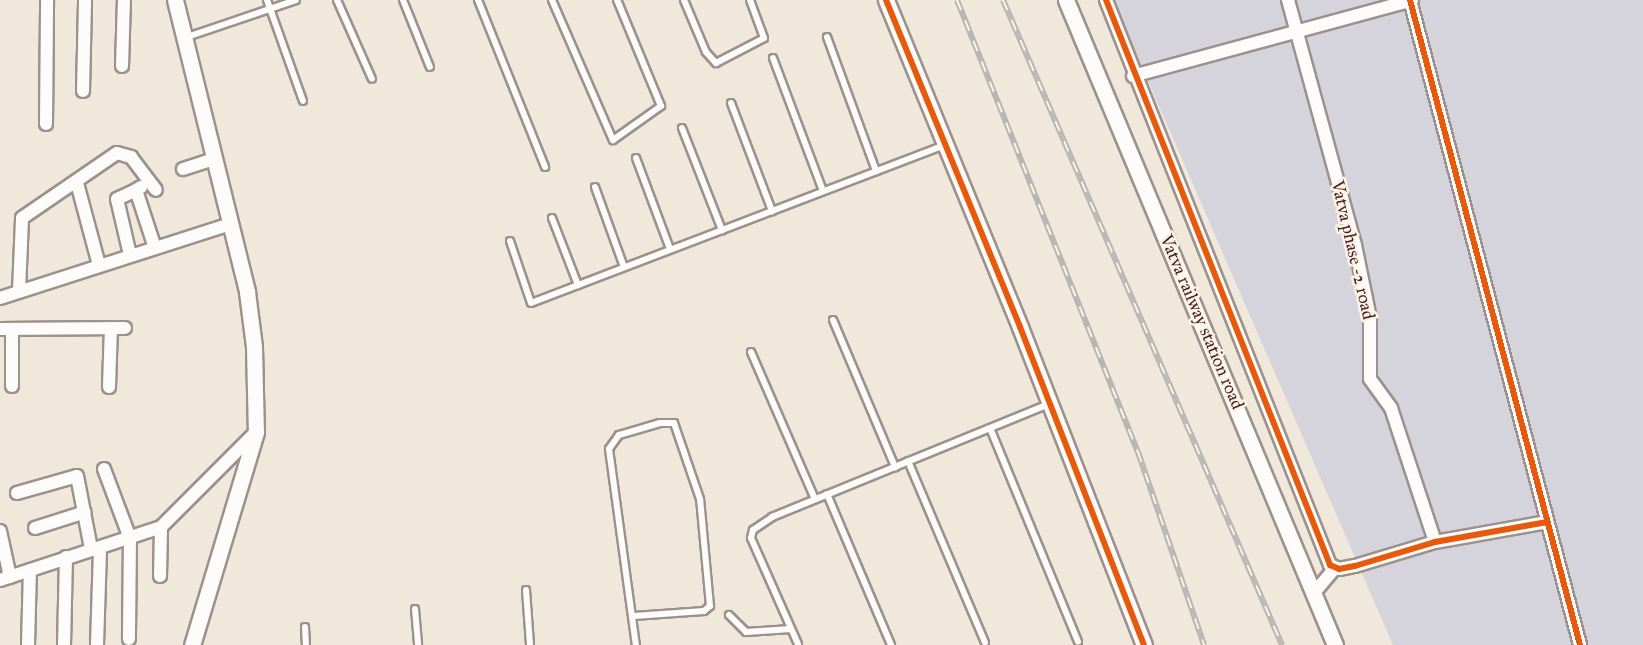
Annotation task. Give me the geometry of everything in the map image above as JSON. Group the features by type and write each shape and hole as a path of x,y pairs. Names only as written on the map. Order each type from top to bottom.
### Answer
{"street":[{"path":"46,124 47,0"},
{"path":"83,91 85,0"},
{"path":"122,66 124,0"},
{"path":"175,0 251,319 256,432 192,645"},
{"path":"886,0 1050,404 1144,645"},
{"name":"Vatva railway station road","path":"1066,0 1335,645"},
{"path":"1106,0 1323,555 1335,568"},
{"name":"Vatva phase -2 road","path":"1288,0 1355,244 1370,318 1370,379 1391,408 1435,542"},
{"path":"1134,76 1411,0 1580,645"},
{"path":"19,291 20,221 123,152 131,157 153,186 136,190 117,199 130,255"},
{"path":"183,169 214,159"},
{"path":"78,183 99,265"},
{"path":"136,190 154,248"},
{"path":"0,298 230,224"},
{"path":"12,386 6,329 125,327"},
{"path":"109,387 111,328"},
{"path":"0,531 5,578 161,527 256,432"},
{"path":"104,469 130,538 129,639"},
{"path":"17,493 76,476 95,548 97,645"},
{"path":"35,528 85,512"},
{"path":"1314,593 1335,568 1435,542 1547,522"},
{"path":"160,576 161,527"},
{"path":"64,645 66,557"},
{"path":"28,645 30,570"}],"lane":[{"path":"267,0 303,101"},
{"path":"184,39 272,11 296,0"},
{"path":"337,0 372,79"},
{"path":"403,0 430,67"},
{"path":"478,0 545,166"},
{"path":"552,0 613,140 661,106 617,0"},
{"path":"684,0 706,52 716,63 764,38 750,0"},
{"path":"827,37 876,171"},
{"path":"773,58 823,191"},
{"path":"731,103 772,211"},
{"path":"682,128 722,230"},
{"path":"510,241 531,303 945,145"},
{"path":"636,158 670,249"},
{"path":"595,187 624,267"},
{"path":"552,218 578,285"},
{"path":"833,320 895,467"},
{"path":"751,352 815,499"},
{"path":"798,644 751,534 772,517 1050,404"},
{"path":"634,616 704,611 710,606 700,499 675,423 660,423 619,435 609,448 634,616 636,645"},
{"path":"990,428 1078,642"},
{"path":"908,461 985,642"},
{"path":"827,494 891,645"},
{"path":"526,590 530,645"},
{"path":"415,609 418,645"},
{"path":"729,615 746,632 791,629"},
{"path":"305,627 306,645"}],"shaded area":[{"path":"1113,0 1643,0 1643,645 1393,645"}],"railway":[{"path":"957,0 1138,452 1204,645"},
{"path":"1003,0 1282,645"}],"cycle path":[{"path":"886,0 1020,327 1144,645"},
{"path":"1106,0 1330,565 1339,569 1355,566 1435,542 1547,522"},
{"path":"1410,0 1580,645"}]}
